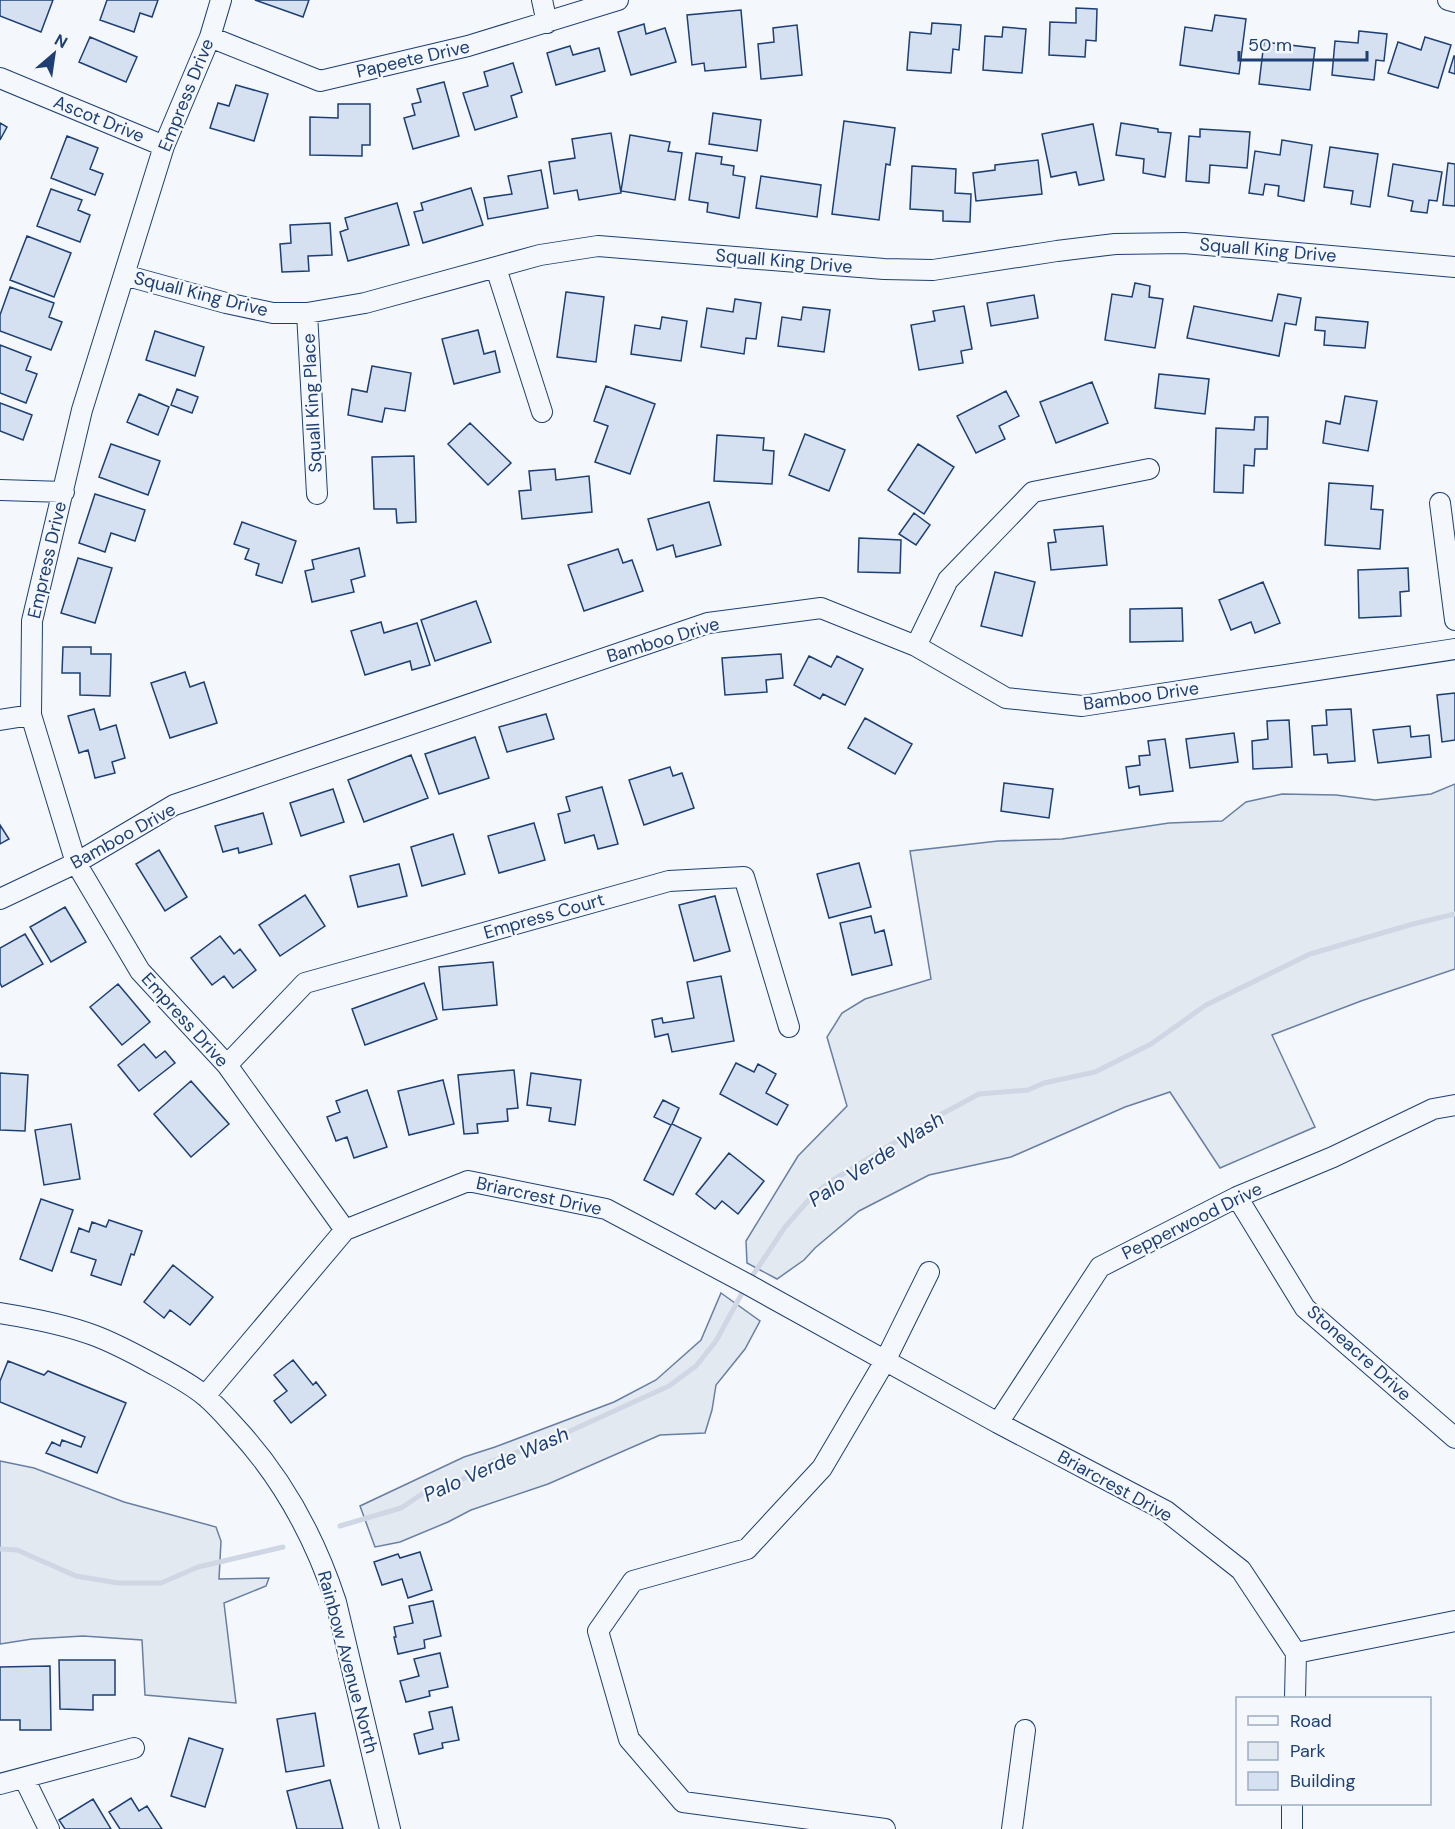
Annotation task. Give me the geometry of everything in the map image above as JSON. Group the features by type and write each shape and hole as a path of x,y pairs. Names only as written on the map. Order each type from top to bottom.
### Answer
{"street":[{"name":"Empress Drive","path":"221,0 210,37 164,146 82,410 32,621 31,715 76,863 140,971 227,1065 345,1230"},
{"path":"542,0 547,23"},
{"name":"Papeete Drive","path":"210,37 320,81 468,46 618,0"},
{"path":"1448,0 1455,2"},
{"name":"Ascot Drive","path":"0,78 164,146"},
{"name":"Squall King Drive","path":"124,274 226,303 273,313 307,313 365,303 540,255 598,246 884,269 933,270 1114,244 1184,243 1455,267"},
{"path":"496,267 542,412"},
{"name":"Squall King Place","path":"307,313 317,494"},
{"path":"916,646 948,580 1033,492 1149,468"},
{"path":"0,490 64,492"},
{"path":"1440,502 1455,620"},
{"name":"Bamboo Drive","path":"0,899 76,863 174,805 708,623 821,608 916,646 1006,698 1082,706 1455,649"},
{"path":"0,720 31,715"},
{"name":"Empress Court","path":"227,1065 305,983 669,881 744,877 789,1027"},
{"name":"Pepperwood Drive","path":"998,1423 1100,1267 1237,1197 1334,1157 1433,1108 1455,1105"},
{"name":"Briarcrest Drive","path":"205,1396 345,1230 468,1180 606,1209 998,1423 1166,1511 1241,1570 1296,1653"},
{"name":"Stoneacre Drive","path":"1237,1197 1305,1308 1455,1438"},
{"path":"885,1829 682,1802 629,1739 598,1631 633,1581 747,1549 822,1468 885,1361 929,1272"},
{"name":"Rainbow Avenue North","path":"0,1313 61,1325 91,1334 161,1368 205,1396 252,1446 276,1477 297,1510 325,1569 336,1602 390,1829"},
{"path":"1295,1697 1296,1653 1455,1621"},
{"path":"1012,1829 1024,1730"},
{"path":"0,1784 134,1748"},
{"path":"24,1778 49,1829"},
{"path":"1292,1805 1292,1829"}],"green space":[{"path":"1455,784 1455,969 1272,1035 1315,1127 1220,1168 1170,1092 1125,1107 1011,1157 929,1175 859,1211 804,1260 777,1279 747,1263 746,1241 798,1156 847,1106 827,1037 842,1013 865,999 931,979 910,851 998,841 1062,839 1169,823 1222,821 1246,802 1282,794 1336,795 1375,800 1431,794"},
{"path":"721,1293 760,1321 745,1349 716,1385 705,1433 660,1435 548,1484 471,1510 400,1542 375,1547 360,1506 464,1457 614,1402 656,1380 701,1340"},
{"path":"0,1461 34,1468 124,1502 216,1527 221,1541 219,1579 269,1578 266,1586 224,1603 236,1703 145,1695 142,1640 83,1636 32,1639 0,1644"}],"building":[{"path":"0,0 53,0 41,32 0,16"},
{"path":"107,0 158,0 152,17 140,13 134,32 100,20"},
{"path":"255,0 309,0 303,17"},
{"path":"1076,8 1097,9 1096,41 1086,40 1085,57 1049,55 1050,22 1076,23"},
{"path":"741,10 746,67 705,71 704,63 692,65 687,15"},
{"path":"1215,15 1246,19 1239,74 1180,65 1185,27 1212,31"},
{"path":"932,23 961,25 959,50 953,49 951,73 907,70 910,32 931,34"},
{"path":"644,24 646,34 665,28 676,62 631,75 618,32"},
{"path":"797,25 802,75 761,79 758,44 774,42 773,28"},
{"path":"1003,27 1026,29 1022,73 983,70 985,36 1002,37"},
{"path":"1359,31 1387,34 1384,61 1376,60 1374,80 1332,75 1335,41 1358,43"},
{"path":"90,37 137,57 126,82 79,62"},
{"path":"1425,37 1451,45 1438,88 1388,73 1398,42 1421,50"},
{"path":"1264,42 1315,48 1310,90 1259,84"},
{"path":"570,46 573,55 599,48 605,71 556,85 547,53"},
{"path":"1455,56 1455,74 1449,72"},
{"path":"513,63 522,92 511,96 517,117 475,130 463,93 488,86 484,72"},
{"path":"444,82 459,136 413,149 404,118 415,115 412,104 421,102 417,89"},
{"path":"236,85 268,94 254,141 210,128 218,103 229,106"},
{"path":"338,104 370,104 370,145 362,145 362,156 310,155 310,117 338,118"},
{"path":"713,113 761,120 757,151 709,144"},
{"path":"844,121 895,128 890,165 886,164 879,220 832,214"},
{"path":"0,123 7,127 0,140"},
{"path":"1121,123 1171,133 1165,177 1143,173 1144,159 1116,155"},
{"path":"1093,124 1104,180 1079,185 1076,172 1051,177 1042,134"},
{"path":"1200,129 1250,132 1247,168 1210,165 1209,183 1186,181 1189,136 1200,137"},
{"path":"611,133 621,193 579,200 577,190 554,194 549,162 575,158 572,139"},
{"path":"630,135 670,142 668,151 682,153 675,200 621,191"},
{"path":"67,136 98,148 90,169 103,174 95,195 51,178"},
{"path":"1282,140 1312,145 1304,201 1278,196 1279,186 1265,184 1263,195 1249,193 1255,151 1280,155"},
{"path":"1330,147 1378,154 1370,207 1351,204 1353,191 1324,187"},
{"path":"696,153 722,157 721,164 734,166 733,175 745,177 739,218 707,212 708,203 689,200"},
{"path":"1038,160 1042,194 976,201 973,173 995,170 995,165"},
{"path":"1448,163 1455,164 1455,206 1443,205"},
{"path":"1393,164 1442,172 1437,201 1429,200 1427,213 1411,211 1413,201 1388,196"},
{"path":"912,166 956,169 955,193 971,194 970,222 943,221 943,211 910,209"},
{"path":"541,170 548,208 488,219 484,198 512,194 508,176"},
{"path":"761,176 821,185 817,217 756,208"},
{"path":"471,188 483,225 423,243 414,212 423,210 421,203"},
{"path":"51,189 82,200 78,210 90,215 80,242 37,226"},
{"path":"397,203 409,245 348,261 340,232 348,229 345,218"},
{"path":"330,223 332,255 308,256 309,271 282,272 280,244 291,243 290,225"},
{"path":"27,236 71,253 54,297 10,280"},
{"path":"1135,283 1150,286 1149,297 1163,299 1155,348 1105,340 1112,294 1132,297"},
{"path":"10,287 54,303 49,317 62,322 51,350 0,331 0,315"},
{"path":"566,292 604,297 596,362 557,357"},
{"path":"1278,294 1301,298 1296,325 1285,323 1279,356 1187,338 1194,306 1272,321"},
{"path":"1034,295 1038,318 991,326 987,303"},
{"path":"735,299 761,303 756,339 746,338 744,354 701,347 707,308 733,312"},
{"path":"964,306 972,349 961,351 963,363 919,370 911,325 935,321 933,311"},
{"path":"803,307 830,310 824,352 778,346 782,317 801,320"},
{"path":"662,317 687,321 681,361 631,354 635,325 660,329"},
{"path":"1316,317 1368,322 1365,348 1324,345 1325,331 1315,330"},
{"path":"478,330 484,354 495,351 500,372 454,384 442,339"},
{"path":"155,331 204,347 195,376 146,360"},
{"path":"0,345 31,357 26,370 37,374 26,403 0,393"},
{"path":"372,366 411,373 405,411 385,408 382,422 348,415 352,389 367,392"},
{"path":"1159,374 1209,379 1205,414 1155,408"},
{"path":"1092,382 1108,423 1056,443 1040,402"},
{"path":"606,386 655,404 630,474 595,462 608,426 594,421"},
{"path":"177,389 198,397 192,413 171,405"},
{"path":"1006,391 1019,416 999,426 1005,439 976,453 957,416"},
{"path":"139,394 169,407 158,435 127,422"},
{"path":"1345,396 1377,401 1368,451 1323,443 1326,421 1340,424"},
{"path":"0,403 32,415 23,440 0,431"},
{"path":"1255,417 1268,417 1267,449 1255,449 1254,466 1244,465 1243,493 1214,492 1216,428 1254,430"},
{"path":"470,423 511,463 488,485 448,444"},
{"path":"805,434 845,450 829,491 789,475"},
{"path":"717,435 764,438 763,450 774,451 772,484 714,481"},
{"path":"111,444 160,461 148,495 99,477"},
{"path":"918,444 954,467 924,514 888,490"},
{"path":"414,456 416,522 397,523 396,509 374,509 372,457"},
{"path":"555,469 556,480 589,476 592,512 522,519 519,491 531,490 529,471"},
{"path":"1329,483 1373,486 1371,509 1383,510 1380,549 1325,545"},
{"path":"95,494 145,510 135,541 111,533 105,552 79,543"},
{"path":"709,502 721,545 676,557 673,545 657,550 648,519"},
{"path":"914,513 930,525 916,545 899,534"},
{"path":"242,522 296,541 282,583 256,575 259,564 245,559 249,549 234,544"},
{"path":"1103,526 1107,565 1051,570 1048,543 1056,542 1054,530"},
{"path":"859,538 901,540 900,573 858,572"},
{"path":"359,548 365,576 351,580 354,592 312,602 305,571 314,569 312,560"},
{"path":"618,549 623,563 632,560 643,591 584,611 568,565"},
{"path":"78,558 112,568 95,623 61,613"},
{"path":"1408,568 1409,591 1400,592 1401,616 1359,618 1358,570"},
{"path":"995,572 1035,582 1022,636 981,626"},
{"path":"1263,582 1280,623 1255,633 1251,622 1231,630 1219,600"},
{"path":"476,601 491,642 435,661 421,620"},
{"path":"1182,608 1183,641 1130,642 1130,609"},
{"path":"381,622 384,633 417,623 430,665 412,670 410,661 365,675 351,631"},
{"path":"63,647 91,647 91,654 111,654 110,696 80,695 80,673 62,673"},
{"path":"781,654 783,678 766,680 767,692 725,695 722,658"},
{"path":"809,656 831,667 837,656 863,669 845,705 823,694 820,699 794,685"},
{"path":"185,672 190,687 204,682 217,723 170,738 151,683"},
{"path":"1455,693 1455,740 1442,742 1437,695"},
{"path":"94,709 100,730 116,725 125,758 112,762 115,773 95,778 88,750 79,753 68,716"},
{"path":"1351,709 1355,761 1328,763 1327,754 1314,755 1312,726 1327,725 1326,710"},
{"path":"546,714 554,739 507,752 499,727"},
{"path":"865,718 912,744 895,774 848,748"},
{"path":"1289,720 1292,767 1253,769 1252,741 1268,739 1267,721"},
{"path":"1410,726 1411,737 1429,735 1431,757 1378,763 1373,730"},
{"path":"1234,733 1238,762 1190,768 1186,739"},
{"path":"475,737 489,778 439,794 425,754"},
{"path":"1165,739 1173,791 1140,795 1139,786 1129,788 1126,767 1140,765 1139,756 1150,755 1148,741"},
{"path":"411,755 428,798 364,822 348,780"},
{"path":"670,767 673,776 682,773 694,808 644,825 629,780"},
{"path":"1004,783 1053,789 1049,818 1001,811"},
{"path":"602,787 618,844 598,849 594,835 565,843 558,814 570,811 566,797"},
{"path":"333,789 344,822 301,836 290,803"},
{"path":"263,813 272,844 239,853 238,848 223,852 215,826"},
{"path":"534,823 545,860 499,873 488,836"},
{"path":"0,825 9,839 0,844"},
{"path":"453,834 465,874 422,886 411,847"},
{"path":"159,850 187,897 165,911 136,864"},
{"path":"859,863 871,907 829,918 817,874"},
{"path":"399,864 407,896 358,907 350,876"},
{"path":"305,895 325,926 280,956 259,925"},
{"path":"715,896 730,951 694,961 679,905"},
{"path":"65,907 86,942 51,962 30,927"},
{"path":"871,916 875,933 884,930 892,965 852,975 840,923"},
{"path":"25,934 43,964 2,987 0,948"},
{"path":"220,936 234,954 240,949 256,970 233,988 224,976 212,985 191,958"},
{"path":"493,962 497,1005 443,1010 439,967"},
{"path":"721,976 734,1041 672,1052 668,1034 655,1037 652,1020 662,1018 663,1023 694,1018 687,982"},
{"path":"424,983 437,1019 365,1045 352,1009"},
{"path":"118,984 150,1022 122,1045 90,1007"},
{"path":"144,1044 156,1058 165,1051 175,1063 139,1091 118,1065"},
{"path":"736,1063 754,1072 758,1064 776,1074 766,1093 788,1105 777,1125 720,1094"},
{"path":"514,1070 518,1108 507,1109 508,1121 477,1124 478,1133 464,1134 458,1075"},
{"path":"0,1073 28,1075 25,1131 0,1130"},
{"path":"531,1073 581,1080 575,1125 549,1121 551,1108 527,1105"},
{"path":"443,1080 454,1124 409,1135 398,1091"},
{"path":"191,1081 229,1124 191,1157 154,1114"},
{"path":"367,1090 387,1147 354,1158 347,1137 336,1141 327,1117 340,1112 336,1101"},
{"path":"663,1100 679,1108 672,1124 701,1138 673,1195 644,1180 671,1125 654,1117"},
{"path":"71,1124 80,1179 44,1185 35,1130"},
{"path":"729,1153 764,1181 738,1214 722,1201 715,1209 696,1194"},
{"path":"41,1199 73,1210 52,1271 20,1259"},
{"path":"109,1220 142,1231 134,1255 131,1254 121,1285 91,1275 96,1260 71,1252 79,1228 89,1232 92,1222 106,1227"},
{"path":"173,1265 213,1297 190,1325 170,1310 164,1318 144,1302"},
{"path":"293,1360 313,1385 316,1382 326,1395 291,1423 274,1401 287,1391 274,1375"},
{"path":"8,1361 44,1375 48,1371 126,1403 97,1473 46,1453 52,1442 60,1446 62,1440 81,1447 85,1437 0,1402 0,1381"},
{"path":"420,1552 432,1590 408,1598 402,1579 382,1585 374,1562 398,1554 400,1558"},
{"path":"433,1601 441,1636 424,1640 425,1648 398,1654 394,1627 413,1623 409,1606"},
{"path":"440,1653 448,1687 429,1691 430,1696 406,1702 400,1681 419,1676 414,1659"},
{"path":"59,1660 115,1660 115,1695 93,1695 93,1710 60,1709"},
{"path":"50,1666 51,1730 20,1730 20,1720 0,1720 0,1667"},
{"path":"452,1707 459,1740 442,1743 443,1748 419,1754 414,1734 433,1729 429,1712"},
{"path":"315,1713 324,1766 286,1772 277,1719"},
{"path":"189,1738 223,1749 205,1807 171,1796"},
{"path":"330,1780 343,1829 297,1829 287,1791"},
{"path":"131,1798 139,1811 147,1806 162,1829 120,1829 109,1812"},
{"path":"93,1799 111,1829 65,1829 59,1820"}],"waterway":[{"name":"Palo Verde Wash","path":"340,1526 401,1508 422,1494 450,1487 492,1461 546,1442 669,1386 696,1366 716,1341 747,1284 785,1227 813,1195 833,1180 938,1116 979,1094 1028,1090 1044,1083 1095,1072 1151,1044 1206,1005 1310,954 1455,914"},
{"name":"Palo Verde Wash","path":"0,1549 17,1550 76,1576 118,1583 161,1583 198,1567 283,1547"}]}
